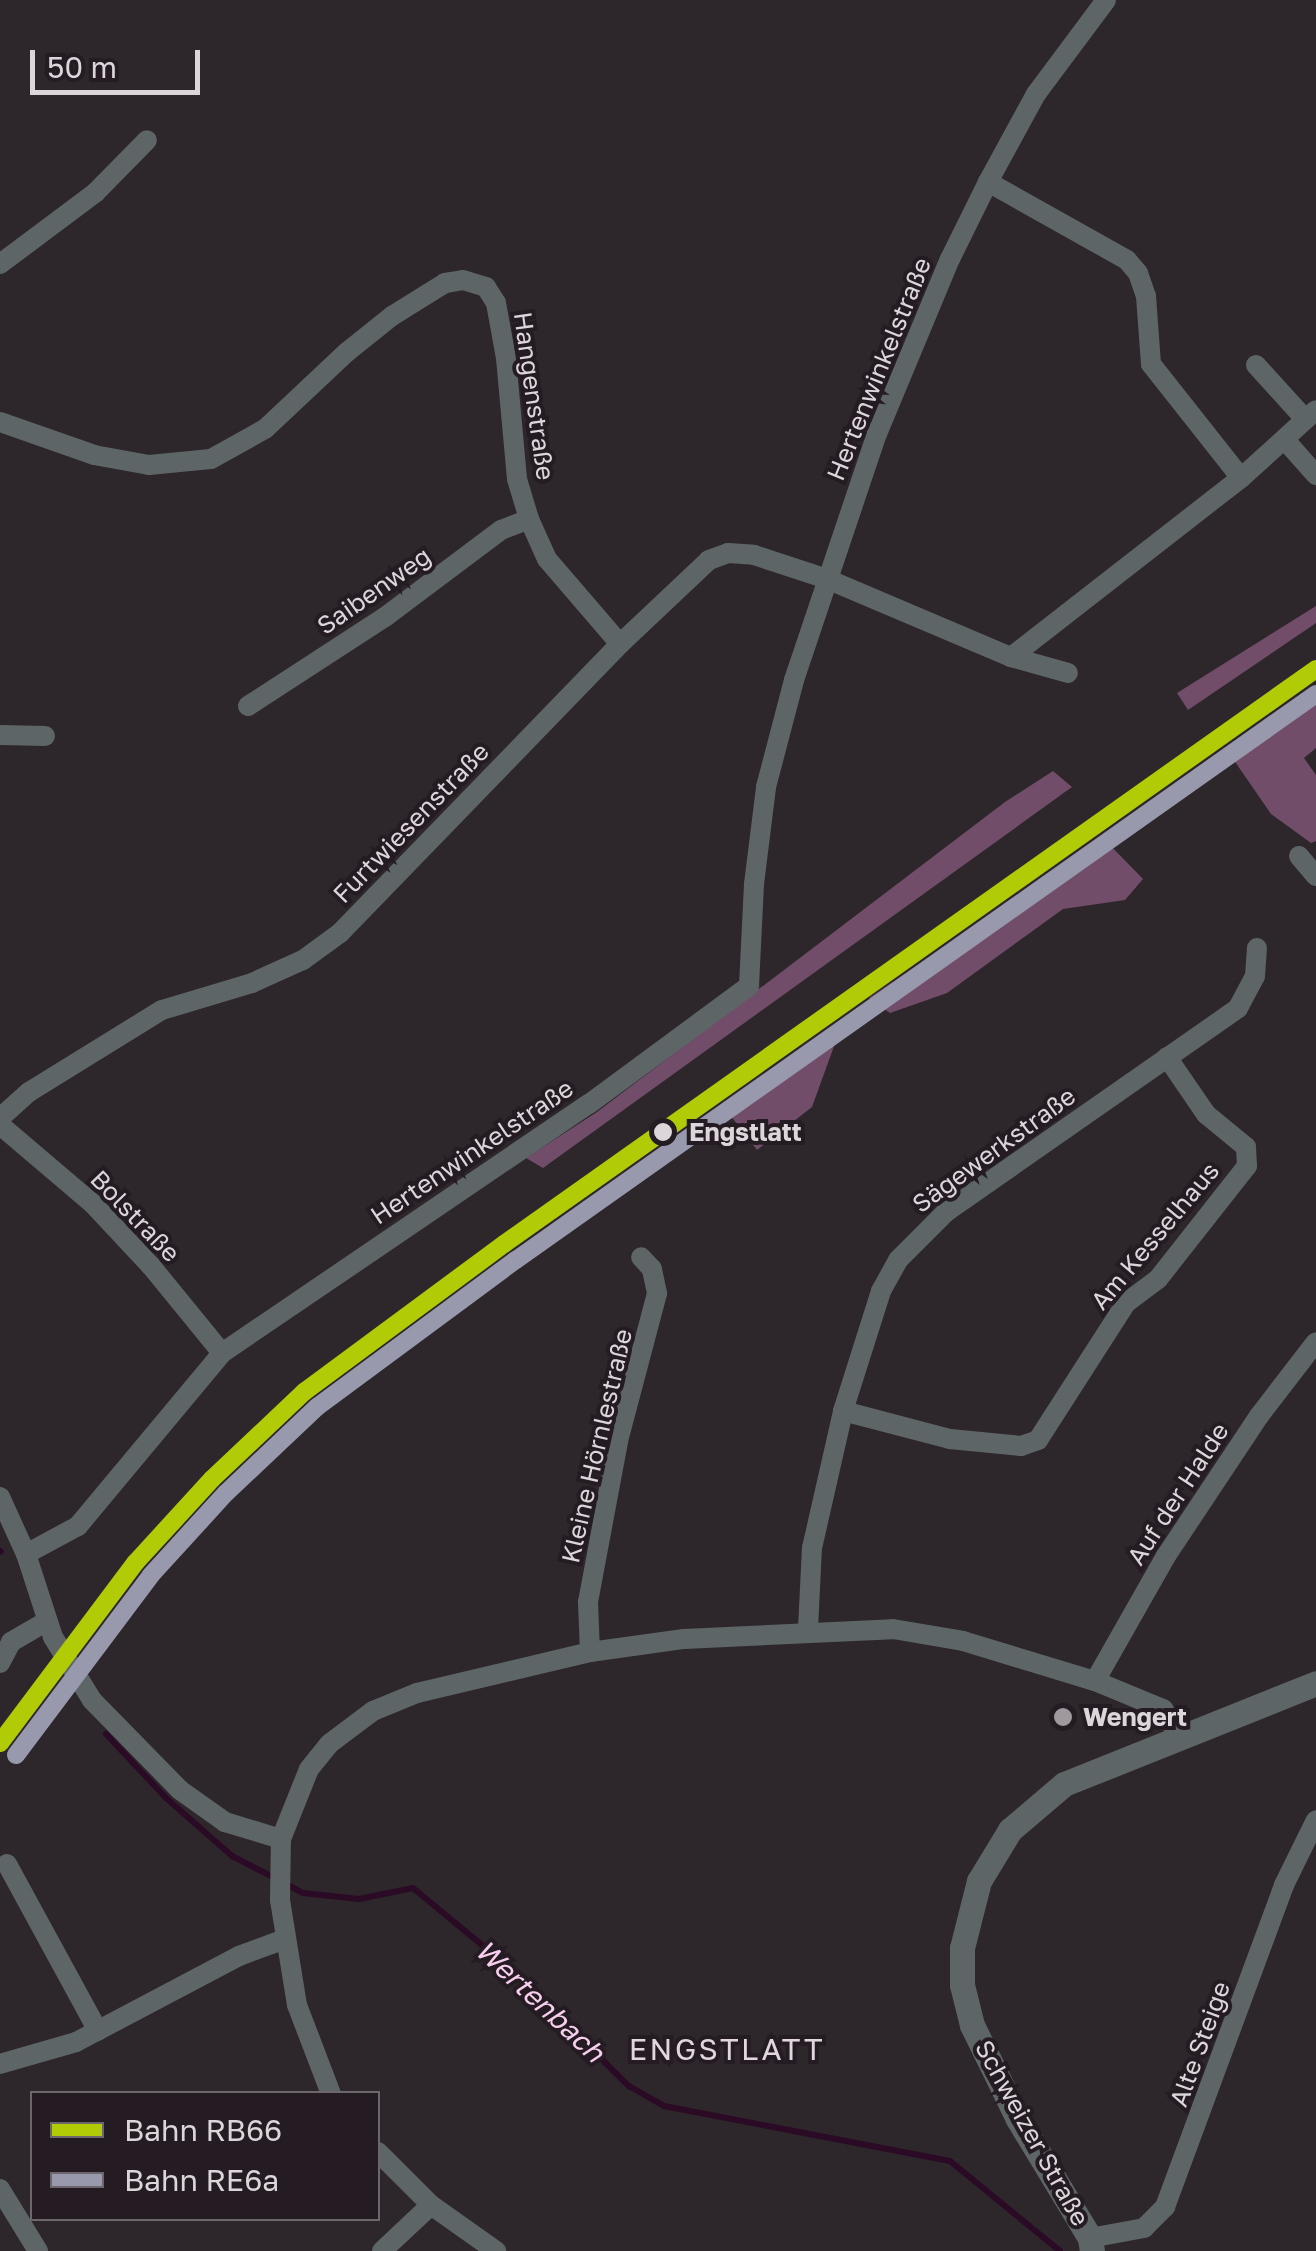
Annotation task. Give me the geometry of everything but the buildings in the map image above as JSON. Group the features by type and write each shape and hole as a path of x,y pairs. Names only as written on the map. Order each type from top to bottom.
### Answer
{"street":[{"name":"Hertenwinkelstraße","path":"26,1554 78,1526 222,1353 589,1104 749,986 754,884 766,786 826,578 906,360 988,182 1036,94 1106,0"},
{"path":"0,264 95,193 147,140"},
{"path":"988,182 1126,260 1138,273 1146,296 1151,364 1241,478"},
{"name":"Hangenstraße","path":"0,422 94,456 149,466 212,459 265,429 346,352 445,284 463,280 486,286 496,304 506,358 517,479 530,519 547,559 620,644"},
{"path":"1011,657 1241,478 1311,414 1256,364"},
{"path":"1285,440 1316,474"},
{"name":"Saibenweg","path":"248,706 385,616 501,530 530,519"},
{"name":"Furtwiesenstraße","path":"0,1122 29,1092 162,1010 252,983 303,960 340,933 691,573 728,553 754,556 826,578"},
{"path":"826,578 1011,657 1068,673"},
{"path":"0,735 45,736"},
{"path":"1299,856 1316,876"},
{"name":"Sägewerkstraße","path":"808,1630 812,1548 843,1411 881,1291 917,1237 946,1212 1238,1008 1255,976 1258,948"},
{"name":"Am Kesselhaus","path":"843,1411 950,1439 1022,1446 1038,1440 1126,1303 1158,1279 1247,1166 1246,1147 1206,1114 1167,1057"},
{"name":"Bolstraße","path":"0,1122 92,1203 151,1266 222,1353"},
{"name":"Kleine Hörnlestraße","path":"590,1652 586,1628 591,1584 618,1441 657,1293 652,1268 641,1256"},
{"name":"Auf der Halde","path":"1095,1681 1166,1556 1259,1416 1316,1342"},
{"path":"0,1497 26,1554 46,1621 92,1700 158,1770 225,1822 281,1839"},
{"path":"0,1663 11,1642 46,1621"},
{"path":"330,2091 297,2005 280,1900 281,1839 310,1769 347,1727 417,1693 590,1652 684,1638 893,1629 963,1641 1095,1681 1163,1709 1179,1736"},
{"name":"Schweizer Straße","path":"1091,2245 1018,2119 972,2025 962,1985 962,1948 979,1881 1010,1830 1064,1784 1316,1683"},
{"name":"Alte Steige","path":"1091,2245 1144,2228 1165,2207 1284,1885 1316,1820"},
{"path":"7,1864 98,2032"},
{"path":"0,2064 98,2032 239,1956 285,1939"},
{"path":"380,2154 431,2205 496,2251"},
{"path":"0,2190 38,2251"},
{"path":"382,2251 431,2205"}],"shaded area":[{"path":"1316,606 1316,623 1188,710 1177,693"},
{"path":"1316,691 1316,748 1304,758 1316,775 1316,841 1311,843 1271,814 1229,753"},
{"path":"1053,771 1072,787 543,1168 526,1158 597,1112 1005,802"},
{"path":"1104,839 1143,879 1125,900 1063,909 947,993 890,1013 869,998"},
{"path":"832,1031 837,1038 812,1107 757,1150 727,1111"}],"waterway":[{"name":"Wertenbach","path":"106,1734 166,1798 232,1856 275,1878"},
{"name":"Wertenbach","path":"286,1884 303,1893 359,1899 413,1888 512,1970 629,2086 664,2106 950,2161 1060,2251"}],"rail line":[{"name":"RB66","path":"0,1743 136,1562 212,1479 304,1392 504,1244 1316,669"},
{"name":"RE6a","path":"16,1755 151,1575 226,1493 317,1407 516,1260 1316,694"}],"place":[{"name":"Engstlatt","path":"663,1132"},
{"name":"Wengert","path":"1063,1717"}],"district":[{"name":"ENGSTLATT","path":"727,2049"}]}
